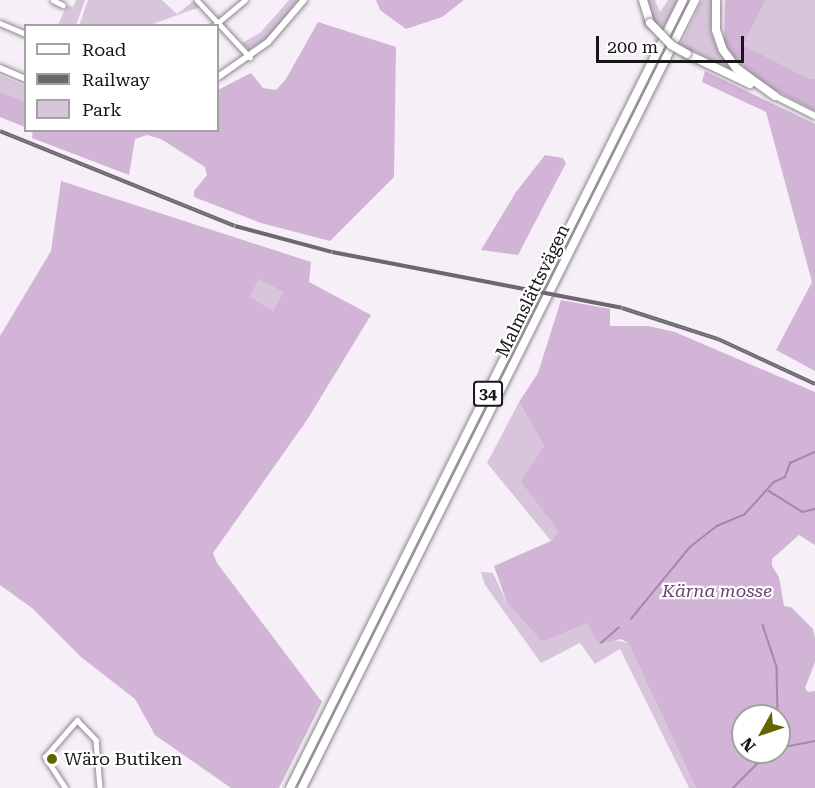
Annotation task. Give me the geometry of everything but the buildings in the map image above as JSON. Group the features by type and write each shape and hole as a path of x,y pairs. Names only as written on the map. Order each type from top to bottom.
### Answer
{"highway":[{"path":"643,0 650,23 671,45 775,96"},
{"name":"Malmslättsvägen","path":"290,788 683,0"},
{"name":"Malmslättsvägen","path":"302,788 695,0"},
{"path":"716,0 716,30 723,50 736,68 775,96"}],"street":[{"path":"52,0 63,5"},
{"path":"197,0 217,24 245,0"},
{"path":"219,76 250,57 284,26 304,0"},
{"path":"0,23 24,33"},
{"path":"219,26 250,57"},
{"path":"0,68 24,78"},
{"path":"775,96 815,116"},
{"path":"65,788 45,757 77,720 96,740 100,788"}],"green space":[{"path":"76,0 85,0 76,24 58,24 67,5 73,7"},
{"path":"88,0 162,0 177,14 195,0 200,7 153,24 80,24"},
{"path":"289,0 299,0 267,39 249,50 242,43 260,33"},
{"path":"376,0 464,0 442,17 406,29 380,10"},
{"path":"647,0 655,0 660,12 668,0 678,0 662,32 649,13"},
{"path":"702,0 712,0 711,32 716,46 738,74 681,45"},
{"path":"725,0 766,0 743,45 809,79 815,79 815,111 765,85 738,62 724,44"},
{"path":"766,0 815,0 815,79 810,80 743,45"},
{"path":"318,22 396,47 394,177 330,241 261,223 194,197 194,191 207,175 205,167 161,139 147,135 135,139 129,175 32,138 33,132 219,132 219,89 251,73 263,88 276,90 286,79"},
{"path":"705,71 815,124 815,371 776,350 812,282 766,112 702,82"},
{"path":"0,75 24,86 24,102 0,92"},
{"path":"0,92 24,102 24,127 0,117"},
{"path":"545,155 563,158 566,163 518,255 481,250 516,192"},
{"path":"61,181 311,262 309,282 371,315 307,420 213,553 217,563 322,702 279,788 231,788 155,735 135,699 81,657 32,608 0,585 0,336 51,251","holes":["259,279 283,292 273,311 250,296"]},
{"path":"259,278 283,292 273,311 250,296"},
{"name":"Kärna mosse","path":"561,300 610,309 610,326 648,326 675,332 815,392 815,545 799,535 772,559 772,566 779,577 784,606 791,607 813,629 815,638 815,662 805,688 808,692 815,691 815,788 696,788 628,643 621,639 598,644 588,623 542,642 507,603 494,566 551,541 558,531 520,481 544,446 519,402 538,373"},
{"path":"519,402 544,446 520,481 558,531 551,541 487,463"},
{"path":"481,572 493,573 507,603 542,642 588,623 614,640 628,643 696,788 689,788 620,649 595,664 580,643 541,663 485,585"}],"waterway":[{"path":"631,619 690,547 717,526 745,514 774,482 785,477 790,463 815,452"},
{"path":"769,491 802,512 815,509"},
{"path":"763,625 777,667 778,704"},
{"path":"601,643 618,628"},
{"path":"791,746 815,741"},
{"path":"733,788 757,764"}],"railway":[{"path":"0,131 235,226 332,252 622,308 718,339 815,384"}],"place":[{"name":"Wäro Butiken","path":"52,759"}]}
